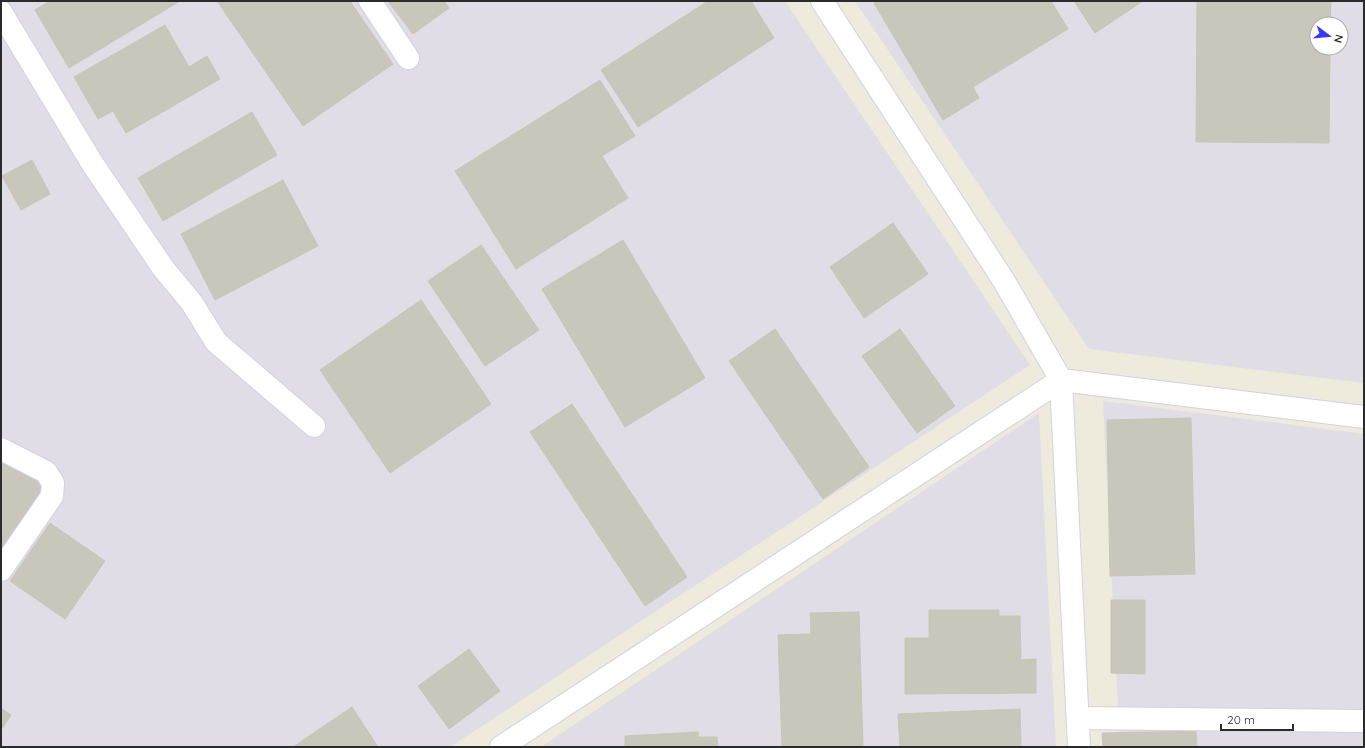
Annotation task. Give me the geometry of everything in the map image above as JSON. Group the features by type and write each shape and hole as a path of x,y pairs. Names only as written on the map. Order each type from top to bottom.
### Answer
{"street":[{"path":"370,1 408,58"},
{"path":"822,1 1004,281 1061,380 1079,747"},
{"path":"1,12 92,163 163,268 192,302 216,342 314,426"},
{"path":"501,747 1061,380 1364,417"},
{"path":"1,449 46,472 53,483 52,496 1,570"},
{"path":"1078,718 1364,722"}],"shaded area":[{"path":"1,1 785,1 1030,365 450,747 1,747"},
{"path":"855,1 1364,1 1364,383 1089,349"},
{"path":"1103,401 1364,434 1364,747 1120,747"},
{"path":"1039,413 1056,747 541,747"}],"building":[{"path":"50,1 180,1 69,68 35,10"},
{"path":"217,1 350,1 393,64 303,126"},
{"path":"388,1 444,1 449,8 413,34"},
{"path":"708,1 751,1 774,38 638,127 601,70"},
{"path":"879,1 1051,1 1068,29 973,87 979,98 943,120 874,3"},
{"path":"1074,1 1143,1 1095,33"},
{"path":"1197,1 1331,1 1330,16 1309,16 1309,56 1330,56 1329,143 1196,142"},
{"path":"165,25 189,67 207,56 220,79 126,133 113,111 98,119 74,77"},
{"path":"600,80 635,136 602,156 628,198 516,269 455,171"},
{"path":"252,112 277,155 163,221 138,178"},
{"path":"32,160 50,194 21,210 2,176"},
{"path":"283,180 318,246 215,300 181,234"},
{"path":"893,223 928,274 864,318 830,267"},
{"path":"623,240 705,378 625,427 542,289"},
{"path":"481,245 539,330 485,366 428,281"},
{"path":"421,300 491,404 390,473 320,370"},
{"path":"775,329 869,467 823,499 729,361"},
{"path":"900,329 955,406 917,433 862,356"},
{"path":"572,404 687,577 645,606 530,432"},
{"path":"1191,418 1195,574 1110,576 1107,420"},
{"path":"1,456 46,487 1,553"},
{"path":"50,523 105,561 65,619 10,581"},
{"path":"1111,600 1145,600 1145,674 1111,673"},
{"path":"929,610 999,610 999,616 1020,616 1021,660 1036,659 1036,693 905,694 905,638 929,638"},
{"path":"859,612 863,747 782,747 778,635 811,634 810,613"},
{"path":"469,649 500,691 449,729 418,686"},
{"path":"352,707 378,747 293,747"},
{"path":"1,708 11,715 1,730"},
{"path":"1020,709 1021,747 900,747 898,714"},
{"path":"1196,731 1197,747 1103,747 1102,733"},
{"path":"698,732 698,737 717,737 718,747 625,747 625,736"}]}
